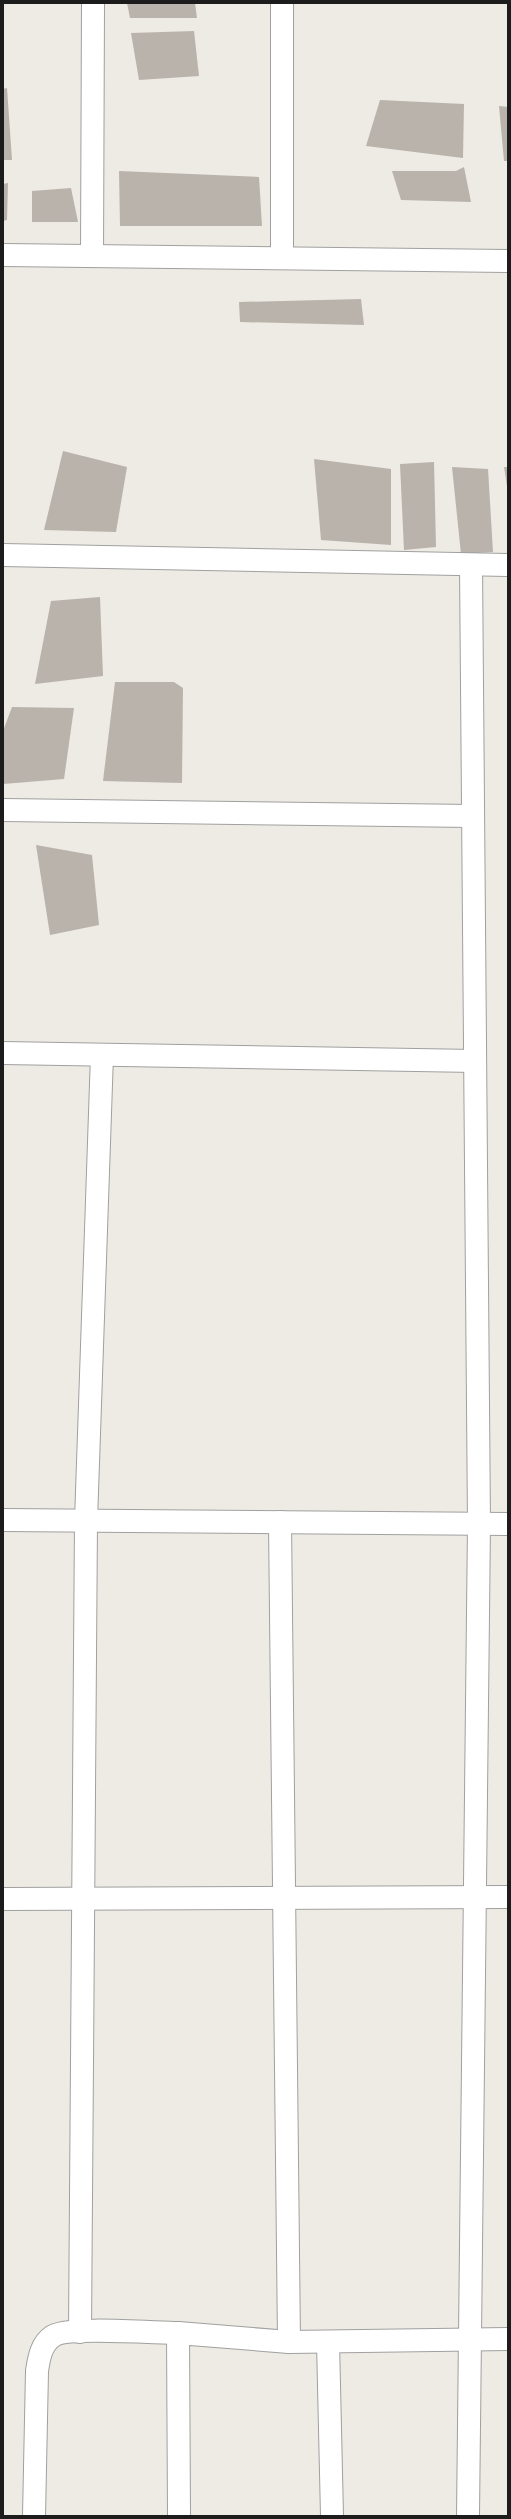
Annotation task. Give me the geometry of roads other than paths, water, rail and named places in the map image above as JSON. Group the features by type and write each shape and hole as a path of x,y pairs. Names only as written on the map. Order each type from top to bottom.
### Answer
{"street":[{"path":"92,256 93,3"},
{"path":"282,3 282,258"},
{"path":"3,255 508,260"},
{"path":"3,555 508,565"},
{"path":"468,2516 479,1524 471,565"},
{"path":"3,810 474,816"},
{"path":"3,1054 475,1061"},
{"path":"80,2332 86,1521 102,1055"},
{"path":"3,1520 508,1524"},
{"path":"280,1522 289,2342"},
{"path":"3,1899 508,1897"},
{"path":"34,2516 40,2352 54,2335 80,2332 178,2333 289,2342 508,2339"},
{"path":"178,2333 179,2516"},
{"path":"328,2342 332,2516"}]}
